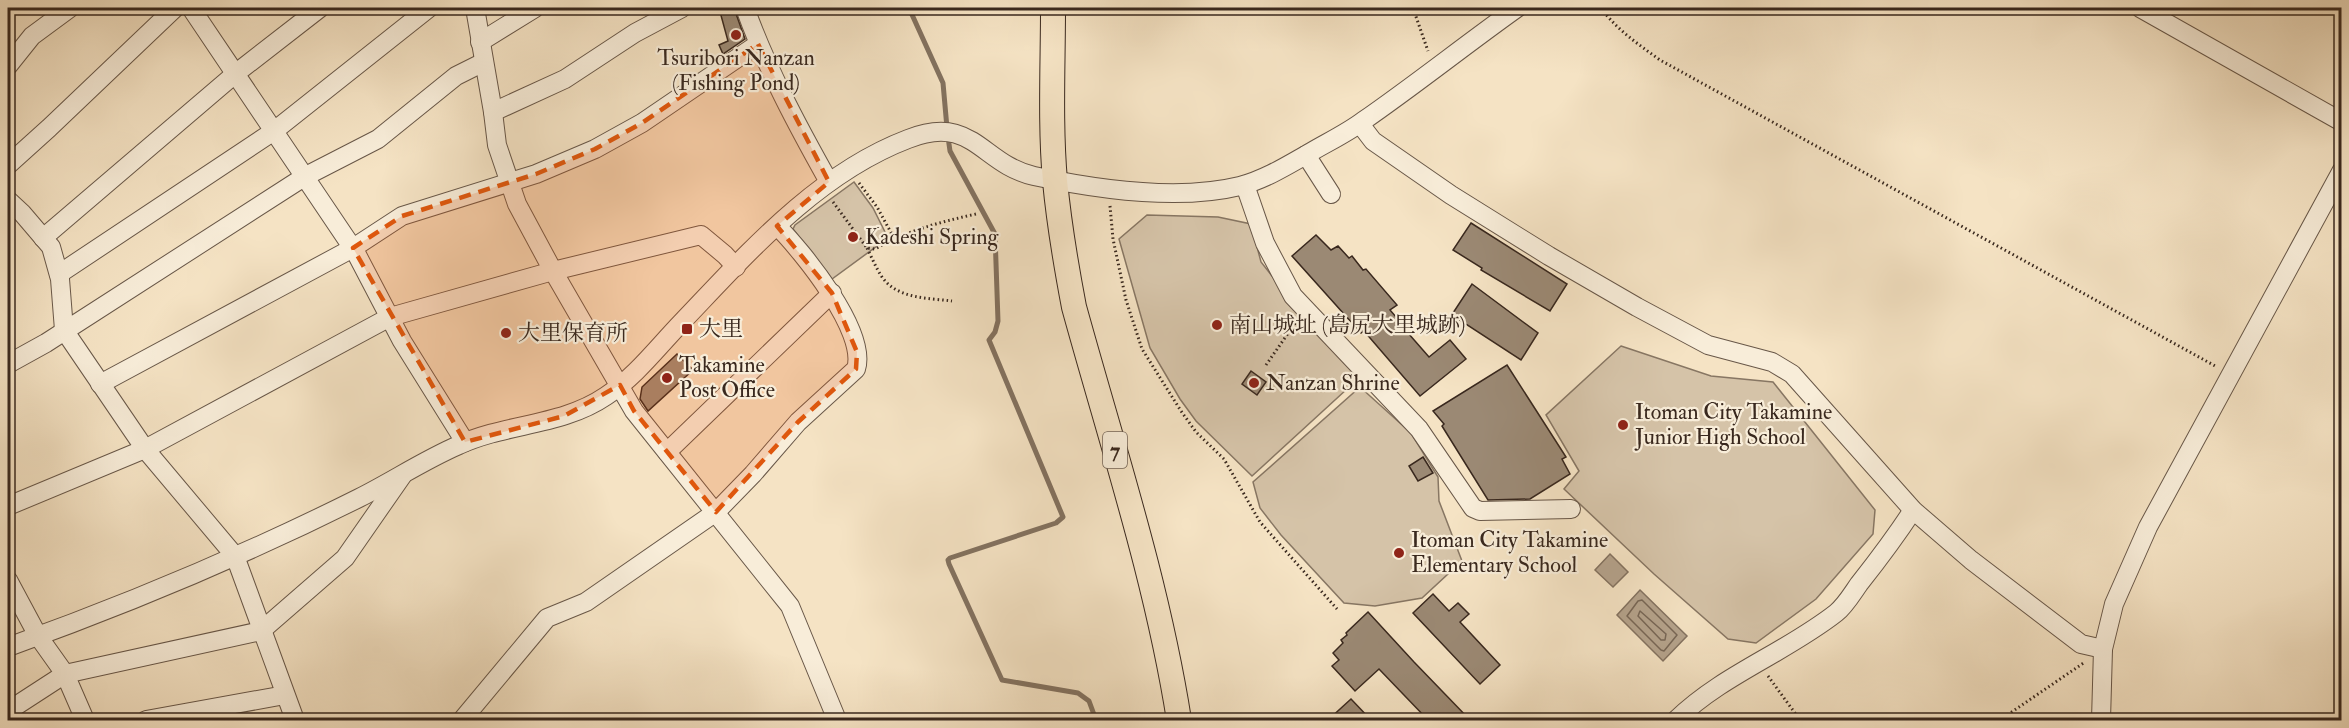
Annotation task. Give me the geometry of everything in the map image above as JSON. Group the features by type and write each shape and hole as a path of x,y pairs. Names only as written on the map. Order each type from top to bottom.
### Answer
{"main road":[{"name":"7","path":"1053,8 1052,125 1061,236 1074,308 1160,617 1179,720"}],"street":[{"path":"8,66 32,36 70,8"},
{"path":"8,165 176,8"},
{"path":"190,8 353,248 390,317 465,442"},
{"path":"43,238 235,74 320,8"},
{"path":"59,274 274,131 429,8"},
{"path":"475,8 497,146 517,204 552,271 634,411 790,606 837,720"},
{"path":"480,42 535,8"},
{"path":"493,112 565,79 635,33 682,8"},
{"path":"745,8 758,44 825,185"},
{"path":"8,647 179,581 235,556 362,496 465,442 486,434 564,416 586,407 620,385 777,226 825,185 906,139 927,132 954,131 970,138 1017,171 1110,188 1169,193 1219,190 1245,185 1279,170 1360,124 1516,8"},
{"path":"2140,8 2342,122"},
{"path":"100,384 353,248 402,216 536,174 633,128 758,44"},
{"path":"8,364 304,177 378,139 456,76 484,62"},
{"path":"1360,124 1373,141 1451,195 1598,285 1708,345 1772,362 1792,374 1913,510 1971,560 2081,644 2103,649"},
{"path":"1306,155 1331,194"},
{"path":"2101,720 2103,649 2114,604 2148,526 2342,171"},
{"path":"1245,185 1265,243 1293,296 1419,429 1473,508 1480,512 1570,509"},
{"path":"8,200 51,247 59,274 64,330 145,449 235,556 295,720"},
{"path":"462,720 547,618 586,602 716,512 798,422 856,369 857,352 850,331 832,294 777,226"},
{"path":"8,506 145,449 390,317 552,271 701,235 736,267"},
{"path":"667,452 832,294"},
{"path":"8,711 65,674 261,631 345,558 404,472"},
{"path":"1676,720 1693,704 1742,670 1758,663 1838,612 1913,510"},
{"path":"8,580 38,636 65,674 85,720"},
{"path":"146,720 285,695"}],"path":[{"path":"1413,8 1433,68"},
{"path":"1601,8 1630,39 1660,60 2231,375"},
{"path":"848,170 878,207 894,238"},
{"path":"825,185 867,248 884,280 899,291 924,298 952,301"},
{"path":"1110,201 1113,239 1126,300 1142,349 1196,432 1224,459 1260,522 1337,609"},
{"path":"867,248 875,249 894,238 975,214"},
{"path":"1266,365 1293,326"},
{"path":"2000,720 2103,649"},
{"path":"1758,663 1800,720"}],"highlighted area":[{"path":"758,44 829,182 777,226 832,293 857,352 856,369 798,422 716,512 634,411 620,385 564,416 465,442 353,248 402,216 536,174 595,149 642,123"}],"shaded area":[{"path":"854,182 873,208 888,238 832,279 793,229 795,225"},
{"path":"1147,215 1218,217 1251,224 1261,262 1305,318 1359,378 1252,476 1196,421 1180,399 1150,348 1119,239"},
{"path":"1621,346 1711,376 1773,382 1875,510 1873,534 1816,599 1756,643 1728,639 1654,574 1564,489 1579,471 1546,415"},
{"path":"1360,387 1411,433 1438,477 1439,501 1462,561 1422,598 1375,606 1344,603 1281,535 1260,508 1253,482"}],"water":[{"path":"1610,554 1628,572 1613,587 1595,570"},
{"path":"1640,590 1687,636 1663,661 1617,615"}],"building":[{"path":"719,8 734,8 745,39 723,54 719,45 728,41"},
{"path":"1471,223 1567,284 1550,311 1481,270 1482,268 1453,250"},
{"path":"1316,235 1331,250 1338,246 1349,258 1352,256 1363,270 1366,269 1397,305 1390,310 1429,357 1450,340 1466,359 1420,396 1364,331 1361,333 1292,256"},
{"path":"1472,284 1538,333 1521,360 1458,319 1453,313"},
{"name":"Takamine Post Office","path":"677,354 693,370 648,411 640,399 642,387"},
{"path":"1507,365 1566,457 1562,459 1570,474 1530,499 1488,500 1442,426 1444,424 1433,411"},
{"name":"Nanzan Shrine","path":"1251,371 1266,382 1257,395 1242,384"},
{"path":"1423,457 1433,473 1418,481 1409,466"},
{"path":"1433,594 1449,611 1458,603 1469,614 1460,622 1500,665 1480,684 1413,613"},
{"path":"1368,612 1470,720 1428,720 1379,669 1355,691 1332,666 1339,660 1333,653 1343,643 1341,640 1347,635 1346,633"},
{"path":"1351,699 1371,720 1328,720"}],"waterway":[{"path":"909,8 943,83 947,128"},
{"path":"948,137 950,151 995,234 998,321 995,332 989,340 1063,517 1056,523 950,558 949,564 1002,680 1078,693 1089,701 1096,720"}],"place":[{"name":"Tsuribori Nanzan (Fishing Pond)","path":"736,35"},
{"name":"Kadeshi Spring","path":"853,237"},
{"name":"南山城址 (島尻大里城跡)","path":"1217,325"},
{"name":"大里","path":"687,329"},
{"name":"大里保育所","path":"506,333"},
{"name":"Takamine Post Office","path":"667,378"},
{"name":"Nanzan Shrine","path":"1254,383"},
{"name":"Itoman City Takamine Junior High School","path":"1623,425"},
{"name":"Itoman City Takamine Elementary School","path":"1399,553"}]}
